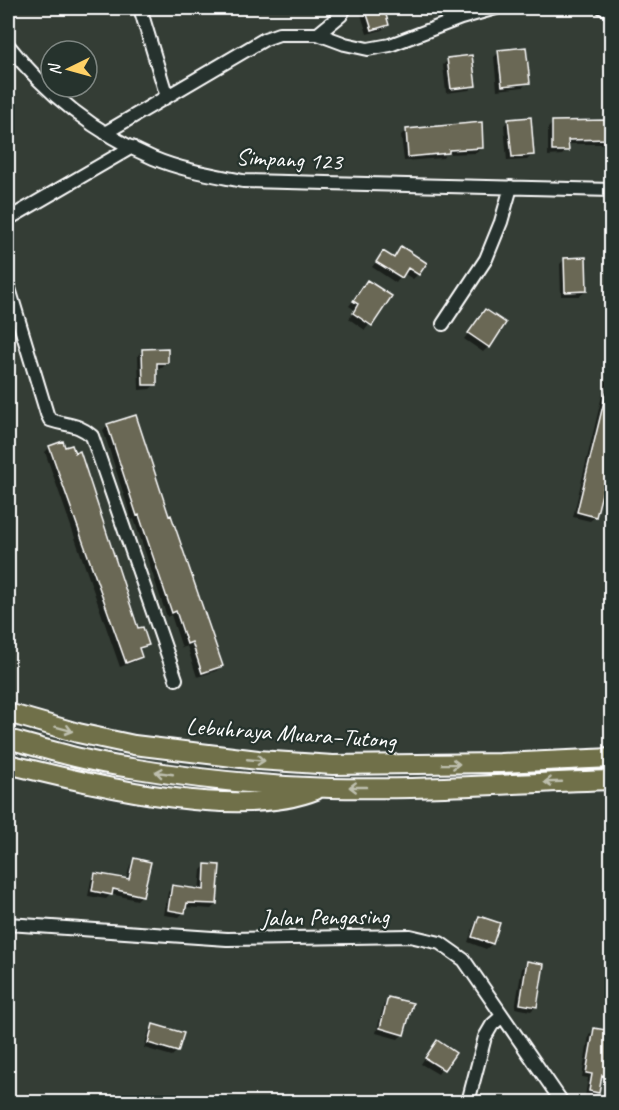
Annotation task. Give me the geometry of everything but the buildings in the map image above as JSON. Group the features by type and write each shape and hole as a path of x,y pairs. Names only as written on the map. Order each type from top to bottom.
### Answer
{"highway":[{"name":"Lebuhraya Muara–Tutong","path":"8,713 134,745 258,760 345,765 500,763 612,758"},
{"name":"Lebuhraya Muara–Tutong","path":"8,739 71,756 130,768 247,782 324,787 411,787 612,780"},
{"path":"8,764 103,786 197,800 247,802 298,798 324,787"}],"street":[{"path":"140,8 167,97"},
{"path":"318,34 341,15 345,8"},
{"path":"105,133 265,39 279,34 318,34 345,44 368,49 390,45 461,18 496,8"},
{"path":"603,8 612,9"},
{"name":"Simpang 123","path":"8,45 69,107 105,133 153,158 202,173 243,181 612,190"},
{"path":"8,219 132,147"},
{"path":"443,324 486,258 501,222 511,187"},
{"path":"8,285 50,420 82,428 92,436 176,679"},
{"name":"Jalan Pengasing","path":"8,924 227,939 410,936 440,943 464,960 562,1102"},
{"path":"468,1102 485,1037 492,1024 502,1016"}]}
